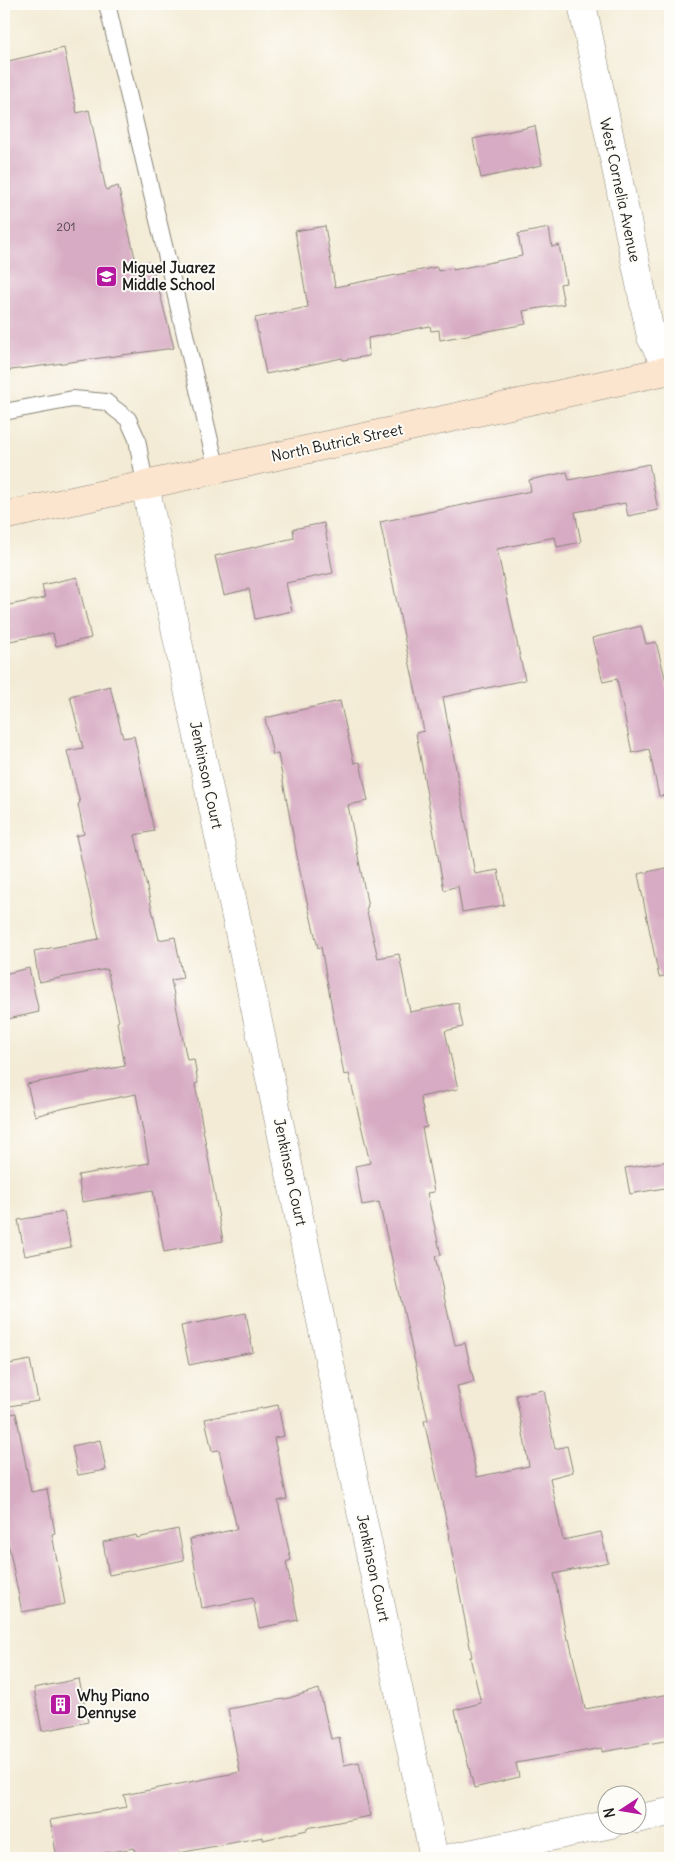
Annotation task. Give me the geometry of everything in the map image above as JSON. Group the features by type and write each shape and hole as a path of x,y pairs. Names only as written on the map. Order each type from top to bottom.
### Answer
{"street":[{"name":"West Cornelia Avenue","path":"582,4 651,338 670,371"},
{"name":"North Butrick Street","path":"4,516 670,371"},
{"name":"Jenkinson Court","path":"145,485 434,1858"},
{"path":"646,1817 670,1812"},
{"path":"450,1858 596,1827"}],"lane":[{"path":"107,4 217,470"},
{"path":"4,412 73,398 106,402 128,419 137,439 145,485"}],"building":[{"path":"64,48 77,113 89,110 106,190 118,186 137,266 152,263 174,348 4,371 4,62"},
{"path":"535,126 542,165 481,178 473,139"},
{"path":"325,226 335,287 437,267 438,271 453,268 453,270 522,256 518,234 549,228 552,247 559,245 566,283 560,284 564,304 523,311 526,324 440,340 439,330 431,331 430,326 368,338 369,356 343,360 342,358 266,374 255,318 308,307 295,231"},
{"path":"649,464 658,510 628,516 625,503 575,512 581,542 557,547 555,537 497,549 525,680 443,697 475,874 498,870 504,905 462,912 458,886 444,890 416,733 424,731 380,522 531,491 529,480 567,472 569,480"},
{"path":"324,523 333,573 286,583 292,611 255,619 249,589 224,595 215,556 294,538 293,529"},
{"path":"77,577 91,638 56,646 53,633 4,642 4,606 45,598 42,585"},
{"path":"641,626 646,644 656,642 670,697 670,795 659,796 649,749 632,753 617,679 603,682 592,638"},
{"path":"110,686 123,738 134,736 154,831 135,835 159,940 175,937 183,978 171,980 187,1060 194,1059 198,1083 195,1084 223,1241 164,1252 153,1190 82,1202 78,1175 149,1163 136,1094 35,1116 27,1084 125,1066 117,1022 119,1021 107,969 39,982 34,951 99,939 76,836 84,834 78,804 80,803 67,751 83,748 70,696"},
{"path":"340,701 354,763 360,762 368,801 348,805 368,907 366,908 378,958 399,954 410,1012 458,1003 463,1027 445,1031 458,1089 420,1097 427,1127 422,1128 434,1192 427,1193 441,1255 435,1256 455,1345 465,1343 474,1382 457,1386 477,1477 529,1466 516,1395 544,1390 555,1449 567,1446 573,1472 550,1478 563,1540 601,1532 608,1562 554,1574 567,1639 569,1639 585,1709 670,1694 670,1740 602,1752 602,1748 516,1763 519,1777 474,1788 455,1710 481,1703 470,1657 472,1657 450,1537 424,1421 428,1420 379,1202 362,1205 355,1166 370,1163 349,1074 344,1075 321,947 318,948 300,872 278,754 273,755 265,718"},
{"path":"670,867 670,975 659,977 638,874"},
{"path":"29,968 39,1012 4,1020 4,974"},
{"path":"670,1161 670,1187 630,1194 625,1168"},
{"path":"64,1212 71,1247 25,1256 18,1220"},
{"path":"246,1313 253,1352 189,1365 181,1326"},
{"path":"30,1360 38,1401 4,1407 4,1365"},
{"path":"278,1405 284,1436 274,1438 287,1499 278,1501 291,1560 286,1562 298,1620 259,1628 253,1598 202,1608 190,1539 237,1529 219,1450 212,1451 205,1419"},
{"path":"16,1413 31,1492 47,1489 55,1533 52,1534 65,1604 22,1612 4,1527 4,1415"},
{"path":"100,1440 106,1470 78,1475 72,1446"},
{"path":"178,1529 184,1560 109,1575 103,1542 136,1535 137,1538"},
{"name":"Why Piano Dennyse","path":"79,1679 88,1722 42,1731 34,1688"},
{"path":"319,1689 331,1739 339,1737 344,1765 359,1762 370,1816 307,1828 307,1830 263,1840 263,1837 179,1853 180,1856 166,1858 136,1858 134,1848 75,1858 57,1858 50,1820 127,1807 124,1795 240,1772 228,1709 289,1698"}],"place":[{"name":"Miguel Juarez Middle School","path":"106,277"},
{"name":"Why Piano Dennyse","path":"61,1705"}]}
